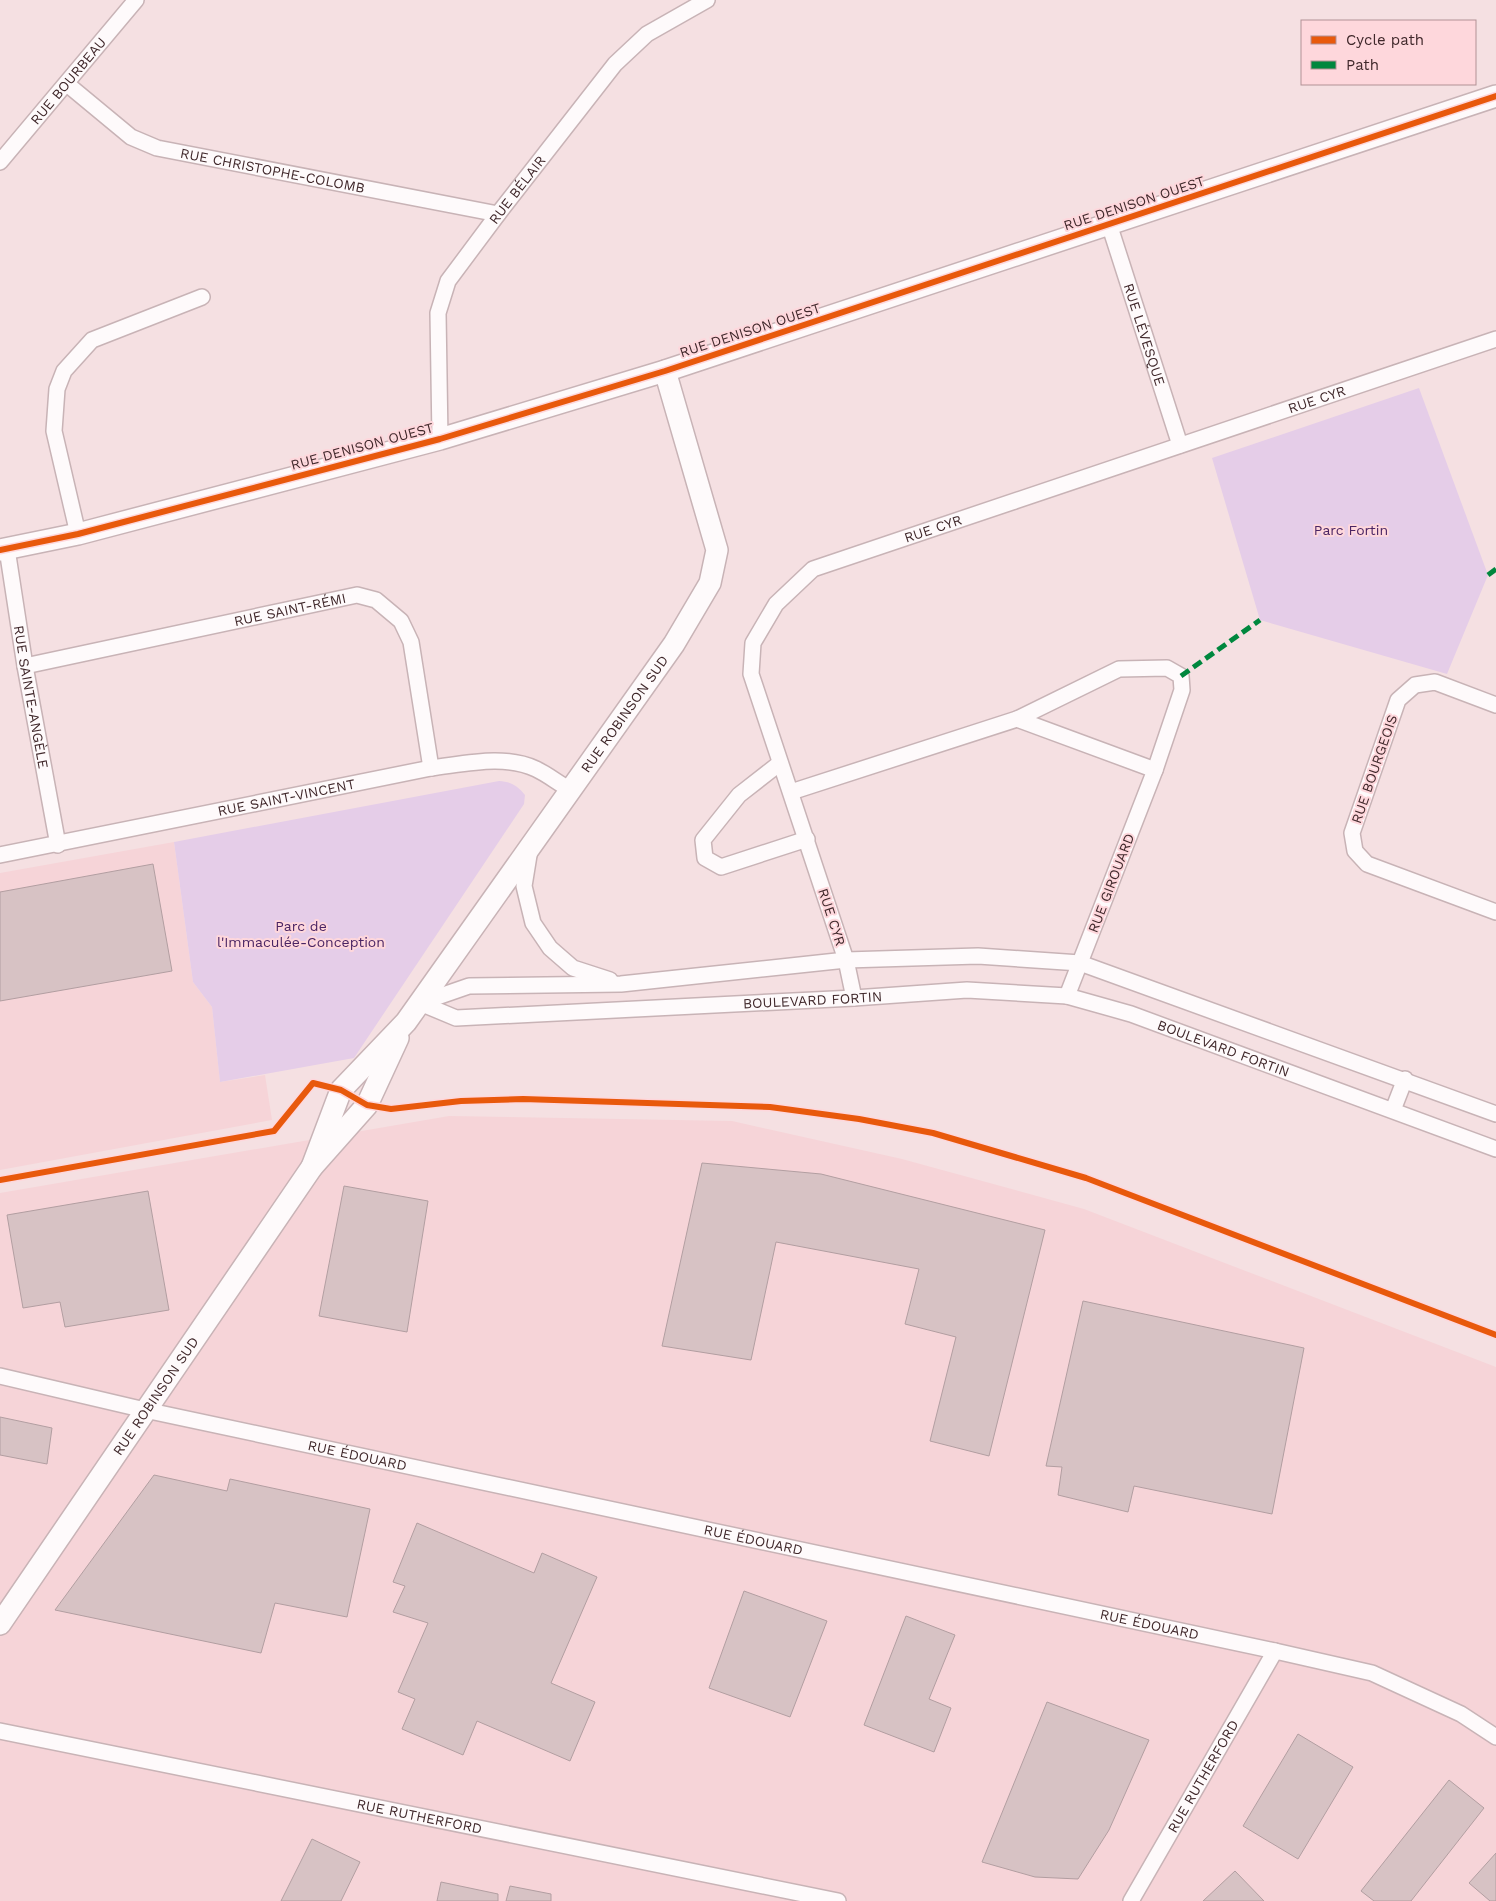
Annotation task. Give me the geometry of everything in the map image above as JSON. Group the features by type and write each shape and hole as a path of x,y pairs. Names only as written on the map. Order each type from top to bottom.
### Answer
{"street":[{"name":"RUE BOURBEAU","path":"0,162 136,0"},
{"name":"RUE BÉLAIR","path":"440,439 438,313 448,281 615,64 647,34 707,0"},
{"name":"RUE CHRISTOPHE-COLOMB","path":"67,84 131,137 157,148 498,214"},
{"name":"RUE DENISON OUEST","path":"3,549 78,534 440,439 666,371 1496,96"},
{"name":"RUE LÉVESQUE","path":"1109,224 1180,445"},
{"path":"78,534 54,431 57,389 64,371 92,340 202,296"},
{"name":"RUE CYR","path":"854,998 846,960 751,674 753,643 776,604 813,569 1496,339"},
{"name":"RUE ROBINSON SUD","path":"312,1167 341,1090 406,1022 420,1003 674,644 710,583 717,550 666,371"},
{"name":"RUE SAINTE-ANGÈLE","path":"3,549 58,845"},
{"name":"RUE SAINT-RÉMI","path":"25,666 357,595 376,600 401,621 410,642 431,768"},
{"name":"RUE GIROUARD","path":"791,792 1016,718 1119,669 1167,668 1181,676 1182,690 1155,770 1067,996"},
{"name":"RUE BOURGEOIS","path":"1496,705 1436,682 1415,684 1398,700 1352,833 1355,851 1366,864 1496,912"},
{"path":"1016,718 1155,770"},
{"name":"RUE SAINT-VINCENT","path":"0,855 58,845 431,768 488,761 514,762 535,769 569,790"},
{"path":"780,763 738,796 702,840 705,858 721,867 807,839"},
{"path":"531,846 524,886 533,922 550,948 573,968 621,984"},
{"path":"420,1003 469,986 621,984 846,960 978,956 1080,963 1405,1079 1496,1114"},
{"name":"BOULEVARD FORTIN","path":"420,1003 456,1018 854,998 967,990 1067,996 1132,1014 1496,1150"},
{"name":"RUE ROBINSON SUD","path":"0,1624 312,1167 367,1104 406,1022"},
{"path":"1393,1110 1405,1079"},
{"name":"RUE ÉDOUARD","path":"0,1376 145,1410 1275,1651 1372,1674 1461,1714 1496,1737"},
{"name":"RUE RUTHERFORD","path":"1131,1901 1275,1651"},
{"name":"RUE RUTHERFORD","path":"0,1731 838,1901"}],"shaded area":[{"path":"174,842 193,982 212,1007 220,1082 265,1075 272,1120 0,1170 0,873"},
{"path":"449,1116 732,1121 902,1159 1084,1209 1496,1367 1496,1901 0,1901 0,1193"}],"green space":[{"name":"Parc Fortin","path":"1419,388 1488,575 1447,674 1260,620 1212,458"},
{"name":"Parc de l'Immaculée-Conception","path":"499,781 516,786 525,795 524,804 354,1058 220,1082 212,1007 193,982 174,842"}],"building":[{"path":"153,864 172,971 0,1001 0,892"},
{"path":"702,1163 821,1174 1045,1230 989,1456 930,1441 956,1337 905,1324 919,1269 776,1242 751,1360 662,1346"},
{"path":"344,1186 428,1201 407,1332 319,1316"},
{"path":"148,1191 169,1310 65,1327 60,1302 23,1308 7,1215"},
{"path":"1083,1301 1304,1348 1272,1514 1134,1486 1128,1512 1058,1495 1062,1467 1046,1466"},
{"path":"0,1417 52,1428 47,1464 0,1455"},
{"path":"154,1475 227,1491 230,1479 370,1509 347,1617 275,1603 261,1653 55,1610"},
{"path":"417,1523 534,1573 542,1553 597,1577 551,1683 595,1702 570,1761 477,1721 463,1755 402,1729 415,1699 398,1692 428,1623 393,1612 405,1586 393,1582"},
{"path":"744,1591 827,1621 790,1717 709,1688"},
{"path":"906,1616 955,1635 929,1699 951,1708 934,1752 864,1725"},
{"path":"1047,1702 1149,1740 1109,1830 1078,1879 1035,1877 982,1862"},
{"path":"1298,1734 1353,1767 1298,1859 1243,1826"},
{"path":"1449,1780 1484,1808 1411,1901 1374,1901 1361,1891"},
{"path":"312,1839 360,1862 341,1901 281,1901"},
{"path":"1496,1853 1496,1901 1490,1901 1469,1883"},
{"path":"1235,1871 1264,1901 1203,1901"},
{"path":"441,1882 498,1894 498,1901 437,1901"},
{"path":"510,1886 551,1894 551,1901 506,1901"}],"marked path":[{"path":"1488,575 1496,569"},
{"path":"1181,676 1260,620"}],"cycle path":[{"path":"0,550 78,534 440,439 665,371 1496,96"},
{"path":"0,1180 274,1131 313,1083 341,1090 367,1105 391,1109 461,1101 523,1099 770,1107 859,1119 933,1133 1086,1178 1496,1335"}]}
